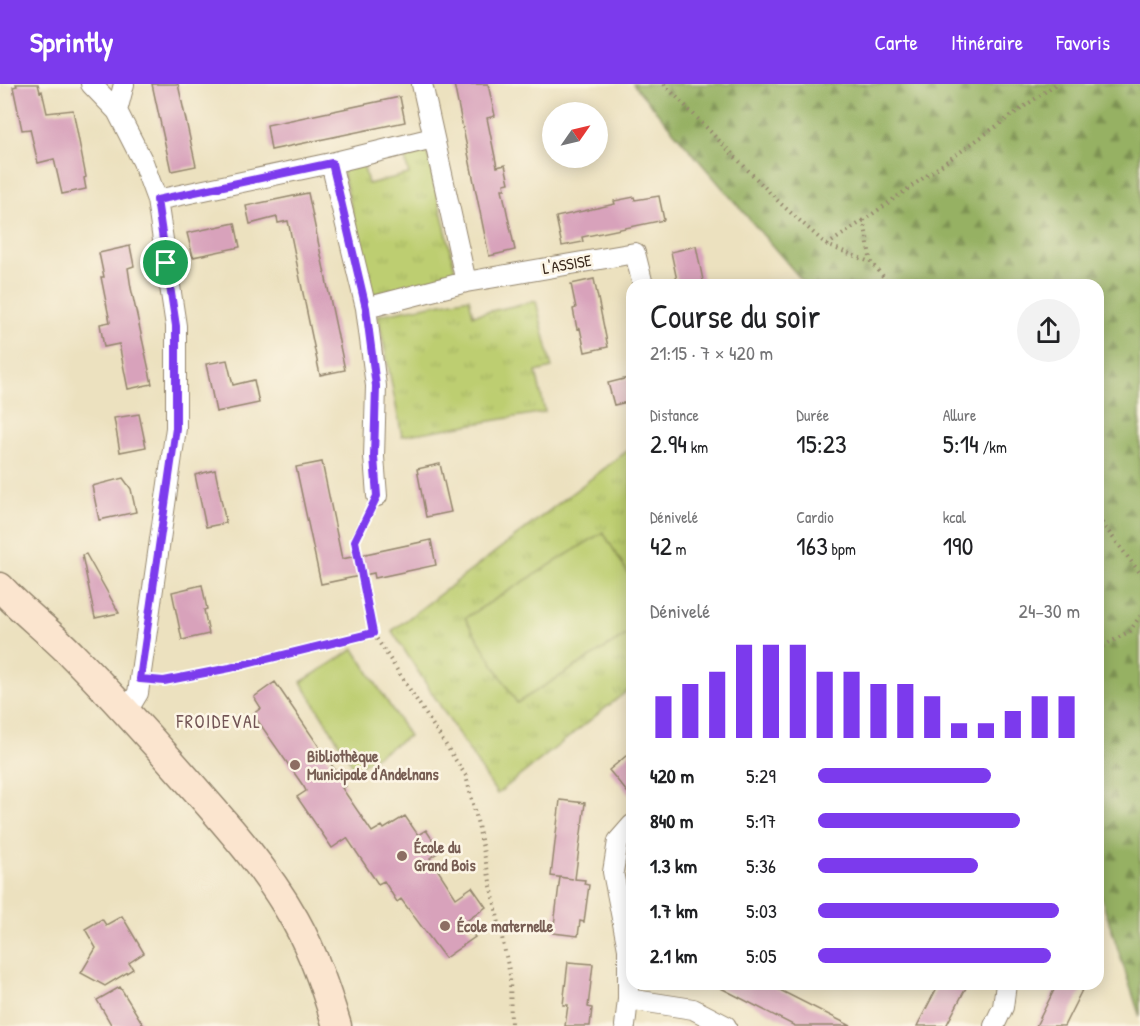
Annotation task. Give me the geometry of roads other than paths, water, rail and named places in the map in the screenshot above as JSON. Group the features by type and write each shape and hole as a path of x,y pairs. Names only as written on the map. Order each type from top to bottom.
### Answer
{"street":[{"path":"91,84 117,111 143,162 157,200 176,326 176,428 138,693 127,711"},
{"path":"117,111 124,84"},
{"path":"366,308 466,282 422,84"},
{"path":"157,200 332,163 433,138"},
{"path":"332,163 366,308 376,386 374,457 377,496"},
{"name":"L'ASSISE","path":"466,282 635,253 642,279"},
{"path":"0,587 72,654 127,711 228,825 283,900 311,951 337,1026"},
{"path":"626,832 618,841 613,872 626,939"},
{"path":"625,1026 628,990"},
{"path":"994,1026 1003,1007 1005,990"},
{"path":"628,999 693,1009 726,1026"}],"place":[{"name":"Bibliothèque Municipale d'Andelnans","path":"295,765"},
{"name":"École du Grand Bois","path":"402,856"},
{"name":"École maternelle","path":"445,926"}],"district":[{"name":"FROIDEVAL","path":"219,722"}]}
